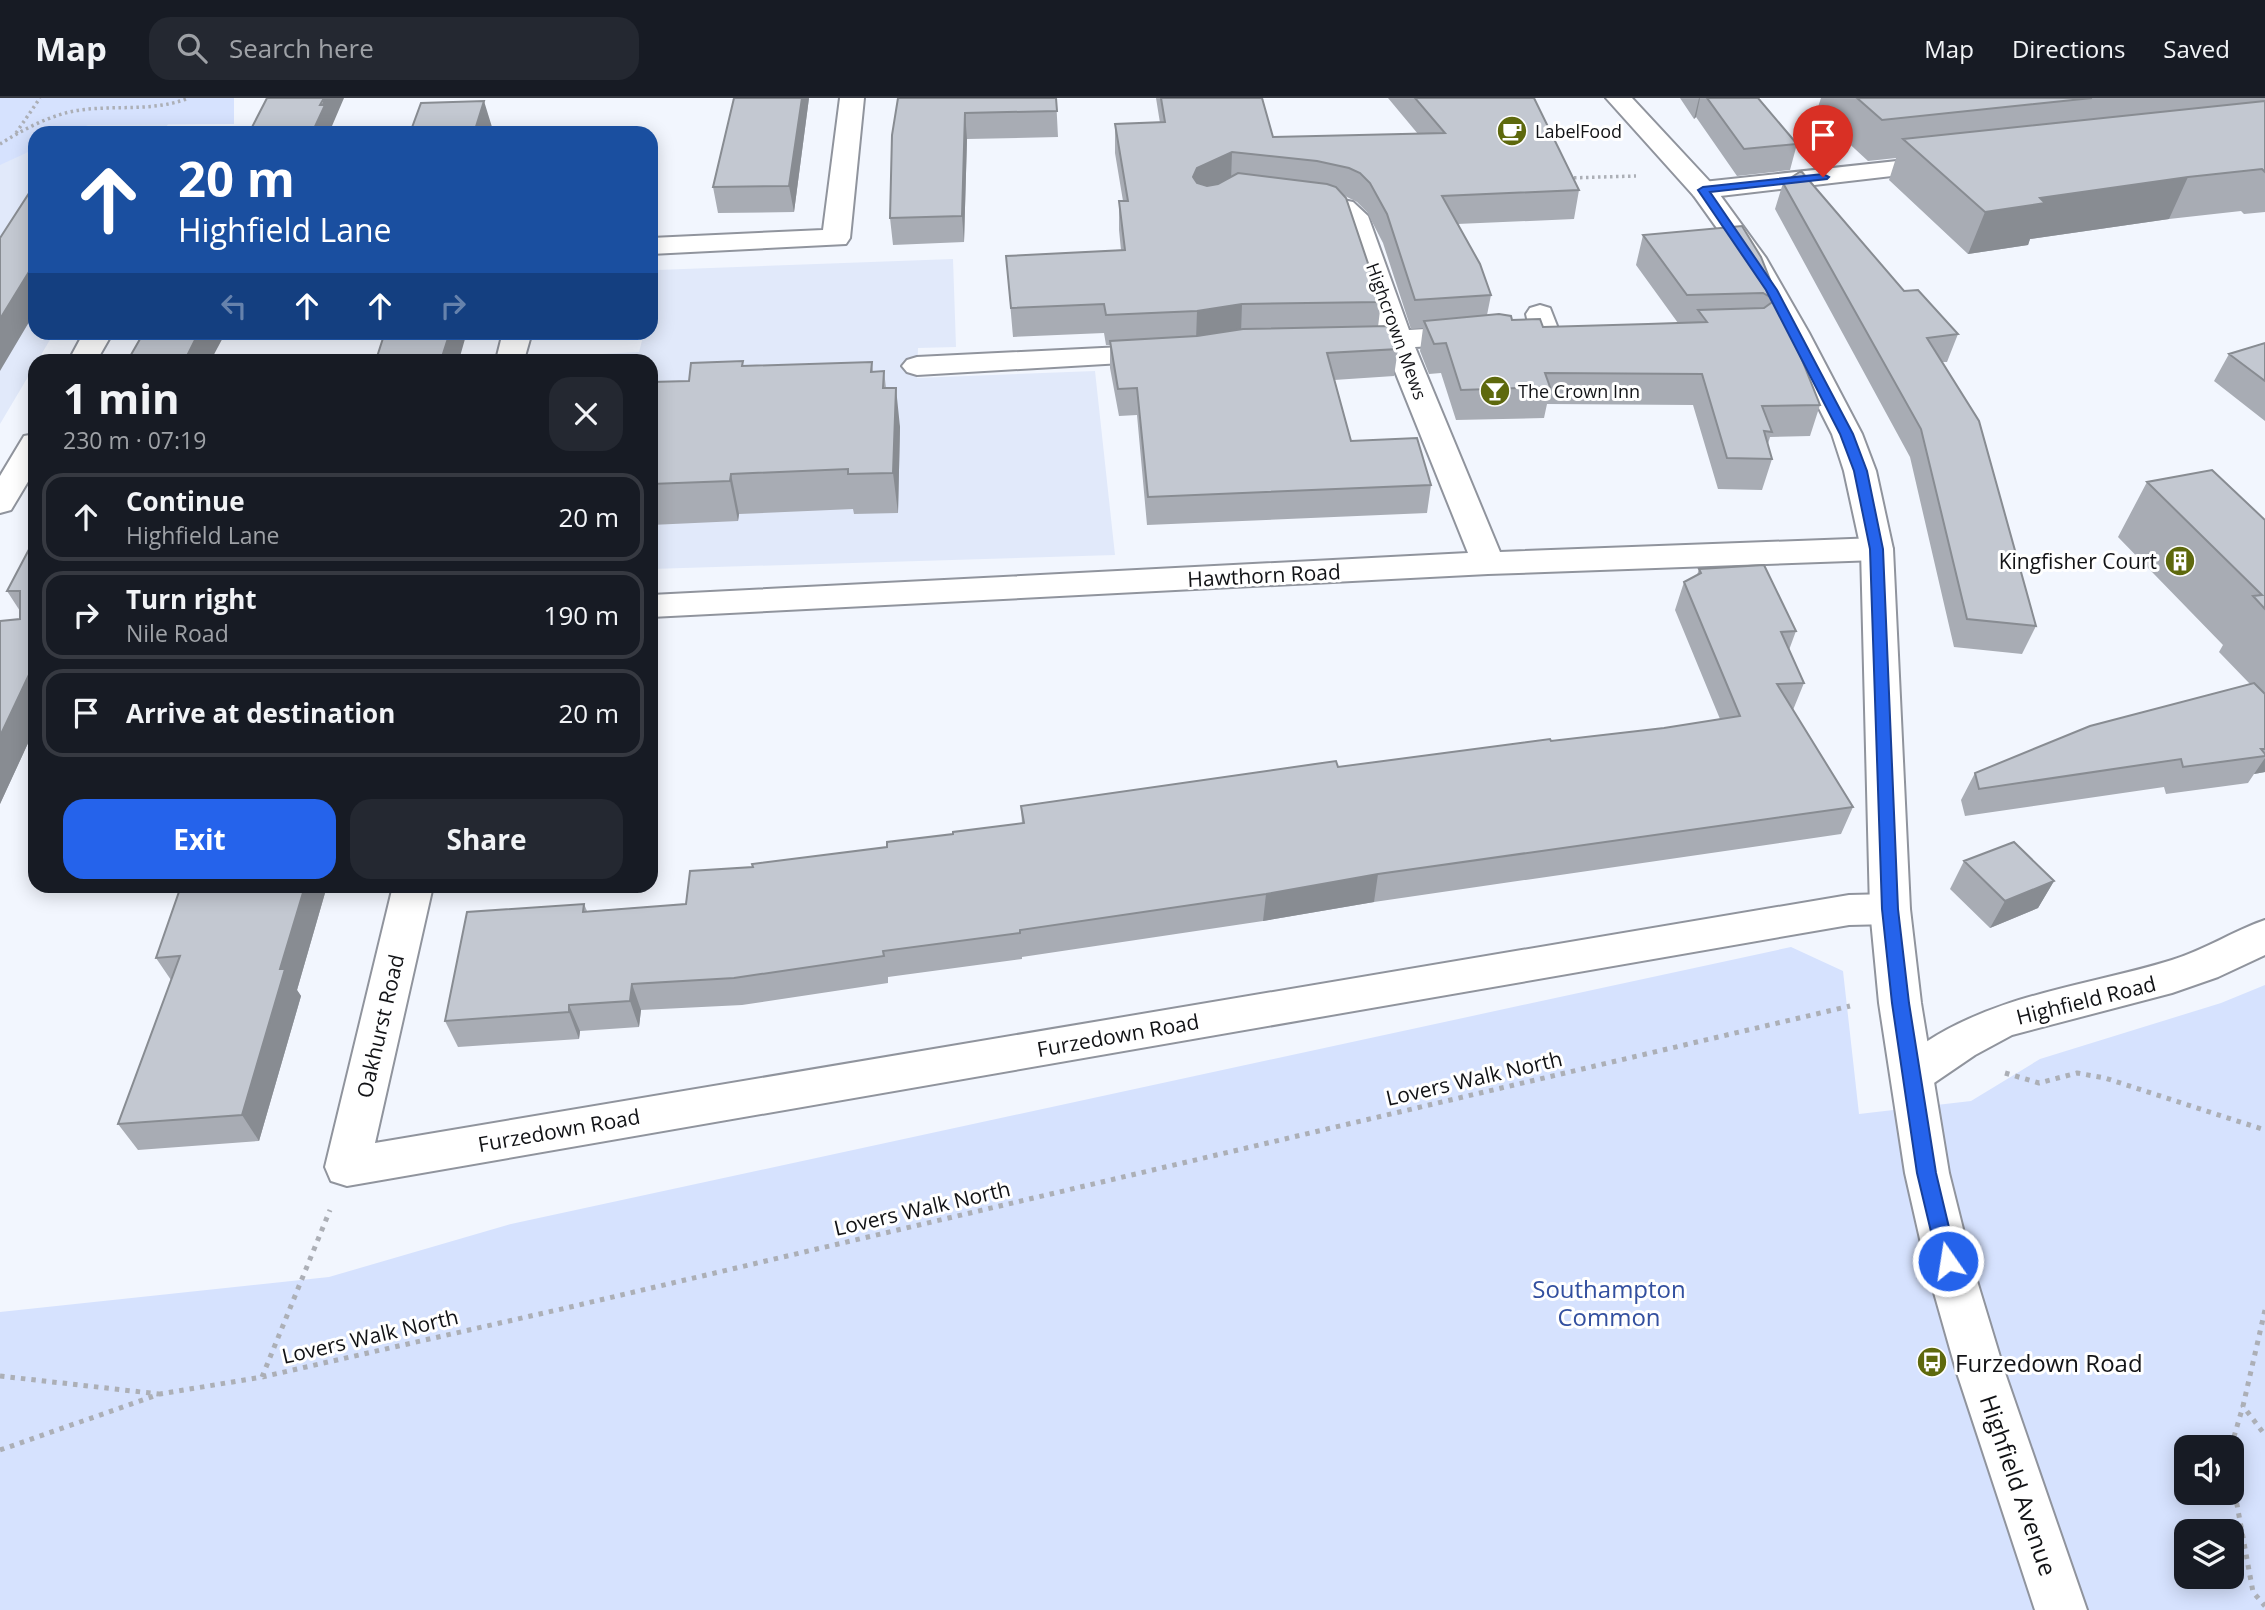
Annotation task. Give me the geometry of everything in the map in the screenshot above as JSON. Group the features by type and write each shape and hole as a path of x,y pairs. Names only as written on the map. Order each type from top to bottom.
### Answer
{"street":[{"path":"658,246 836,238 852,98"},
{"name":"Highfield Avenue","path":"1618,98 1696,182 1772,290 1847,434 1860,471 1877,549 1890,909 1900,1003 1927,1173 1948,1261 1980,1370 2061,1610"},
{"path":"1696,182 1961,162"},
{"name":"Highcrown Mews","path":"1273,196 1329,203 1344,208 1359,222 1398,342 1488,563"},
{"path":"1320,344 1398,342 1545,331 1540,314"},
{"path":"917,366 990,350 1196,352"},
{"path":"0,503 28,455"},
{"name":"Hawthorn Road","path":"658,606 1488,563 1877,549"},
{"name":"Oakhurst Road","path":"347,1167 411,893"},
{"name":"Furzedown Road","path":"347,1167 1829,913 1890,909"},
{"name":"Highfield Road","path":"1913,1074 1973,1035 2010,1018 2176,978 2246,948 2265,936"}],"path":[{"path":"15,134 40,98"},
{"path":"36,126 78,110 158,107 189,98"},
{"path":"0,144 28,129"},
{"path":"1568,178 1696,182"},
{"name":"Lovers Walk North","path":"0,1450 160,1394 262,1377 566,1308 1855,1005"},
{"path":"2006,1074 2039,1083 2077,1073 2105,1078 2265,1130"},
{"path":"262,1377 347,1167"},
{"path":"2235,1435 2265,1310"},
{"path":"0,1376 160,1394"},
{"path":"2243,1406 2265,1435"},
{"path":"2237,1505 2253,1592 2265,1605"}],"shaded area":[{"path":"0,98 234,98 234,124 28,126 28,340 50,340 42,354 28,354 28,377 0,424"},
{"path":"953,259 956,347 918,348 917,378 1095,371 1115,555 658,569 658,354 601,354 639,352 642,340 658,340 658,270"}],"green space":[{"path":"0,98 234,98 234,124 28,126 28,152 0,165"},
{"name":"Southampton Common","path":"1791,947 1843,971 1859,1114 1971,1101 2040,1059 2221,1003 2265,985 2265,1610 0,1610 0,1312 329,1277 511,1224"}],"building":[{"path":"267,98 324,98 320,105 325,105 315,126 253,126"},
{"path":"734,98 802,98 789,186 713,187"},
{"path":"898,98 1056,98 1057,111 965,113 962,216 890,218 892,135"},
{"path":"1161,98 1262,98 1273,137 1445,133 1415,98 1534,98 1579,190 1442,196 1480,264 1491,295 1415,300 1387,214 1370,183 1360,173 1317,161 1232,152 1197,168 1193,177 1197,183 1207,186 1218,184 1238,173 1336,187 1346,198 1381,302 1242,304 1197,311 1106,315 1104,304 1011,308 1006,256 1125,250 1119,201 1128,201 1115,124 1165,122"},
{"path":"1707,98 1758,98 1797,144 1744,149"},
{"path":"1857,98 2092,98 1882,120"},
{"path":"484,101 476,126 413,126 421,103"},
{"path":"2265,101 2265,172 2262,169 2188,177 2040,198 2045,203 1985,212 1903,139"},
{"path":"1801,171 1904,291 1918,290 1958,334 1927,338 1979,421 2036,626 1967,619 1921,429 1783,183"},
{"path":"28,195 28,273 0,319 0,238"},
{"path":"1742,226 1761,257 1820,405 1762,406 1772,432 1764,431 1772,459 1727,458 1702,374 1545,373 1550,387 1461,390 1446,343 1434,344 1424,321 1499,314 1511,316 1512,320 1540,319 1543,327 1707,322 1698,310 1764,308 1775,300 1763,293 1687,295 1643,235"},
{"path":"1389,326 1398,349 1327,353 1351,441 1417,438 1431,485 1148,497 1137,388 1118,389 1110,341 1197,336 1243,329"},
{"path":"139,340 195,340 188,354 131,354"},
{"path":"382,340 447,340 443,354 378,354"},
{"path":"2265,343 2265,381 2229,354"},
{"path":"743,361 742,366 872,362 871,372 884,371 883,388 896,388 893,473 848,474 848,469 731,474 730,481 658,484 658,382 689,381 691,363"},
{"path":"2212,470 2265,520 2265,609 2253,596 2262,595 2147,482"},
{"path":"28,551 28,677 0,736 0,621 20,619 20,591 7,591"},
{"path":"1764,565 1796,631 1781,632 1804,683 1777,684 1853,807 1378,874 1266,894 1020,930 1020,933 883,951 884,956 734,978 632,984 630,1001 569,1005 569,1012 445,1021 467,912 584,904 583,912 686,904 690,871 753,867 752,864 887,847 887,842 1024,823 1021,806 1336,761 1338,767 1550,739 1664,728 1740,716 1684,582 1701,573 1699,569"},
{"path":"2254,683 2265,694 2265,749 2261,749 2265,756 2183,767 2181,759 1979,789 1975,773 2090,726"},
{"path":"2014,842 2054,881 2005,901 1964,861"},
{"path":"179,893 303,893 280,969 285,969 242,1115 118,1124 180,956 156,958"}],"place":[{"name":"LabelFood","path":"1512,131"},
{"name":"The Crown Inn","path":"1495,391"},
{"name":"Kingfisher Court","path":"2180,561"},
{"name":"Furzedown Road","path":"1932,1362"}],"route":[{"path":"1823,177 1703,190 1772,290 1847,434 1860,471 1877,549 1890,909 1900,1003 1927,1173 1948,1261"}]}
